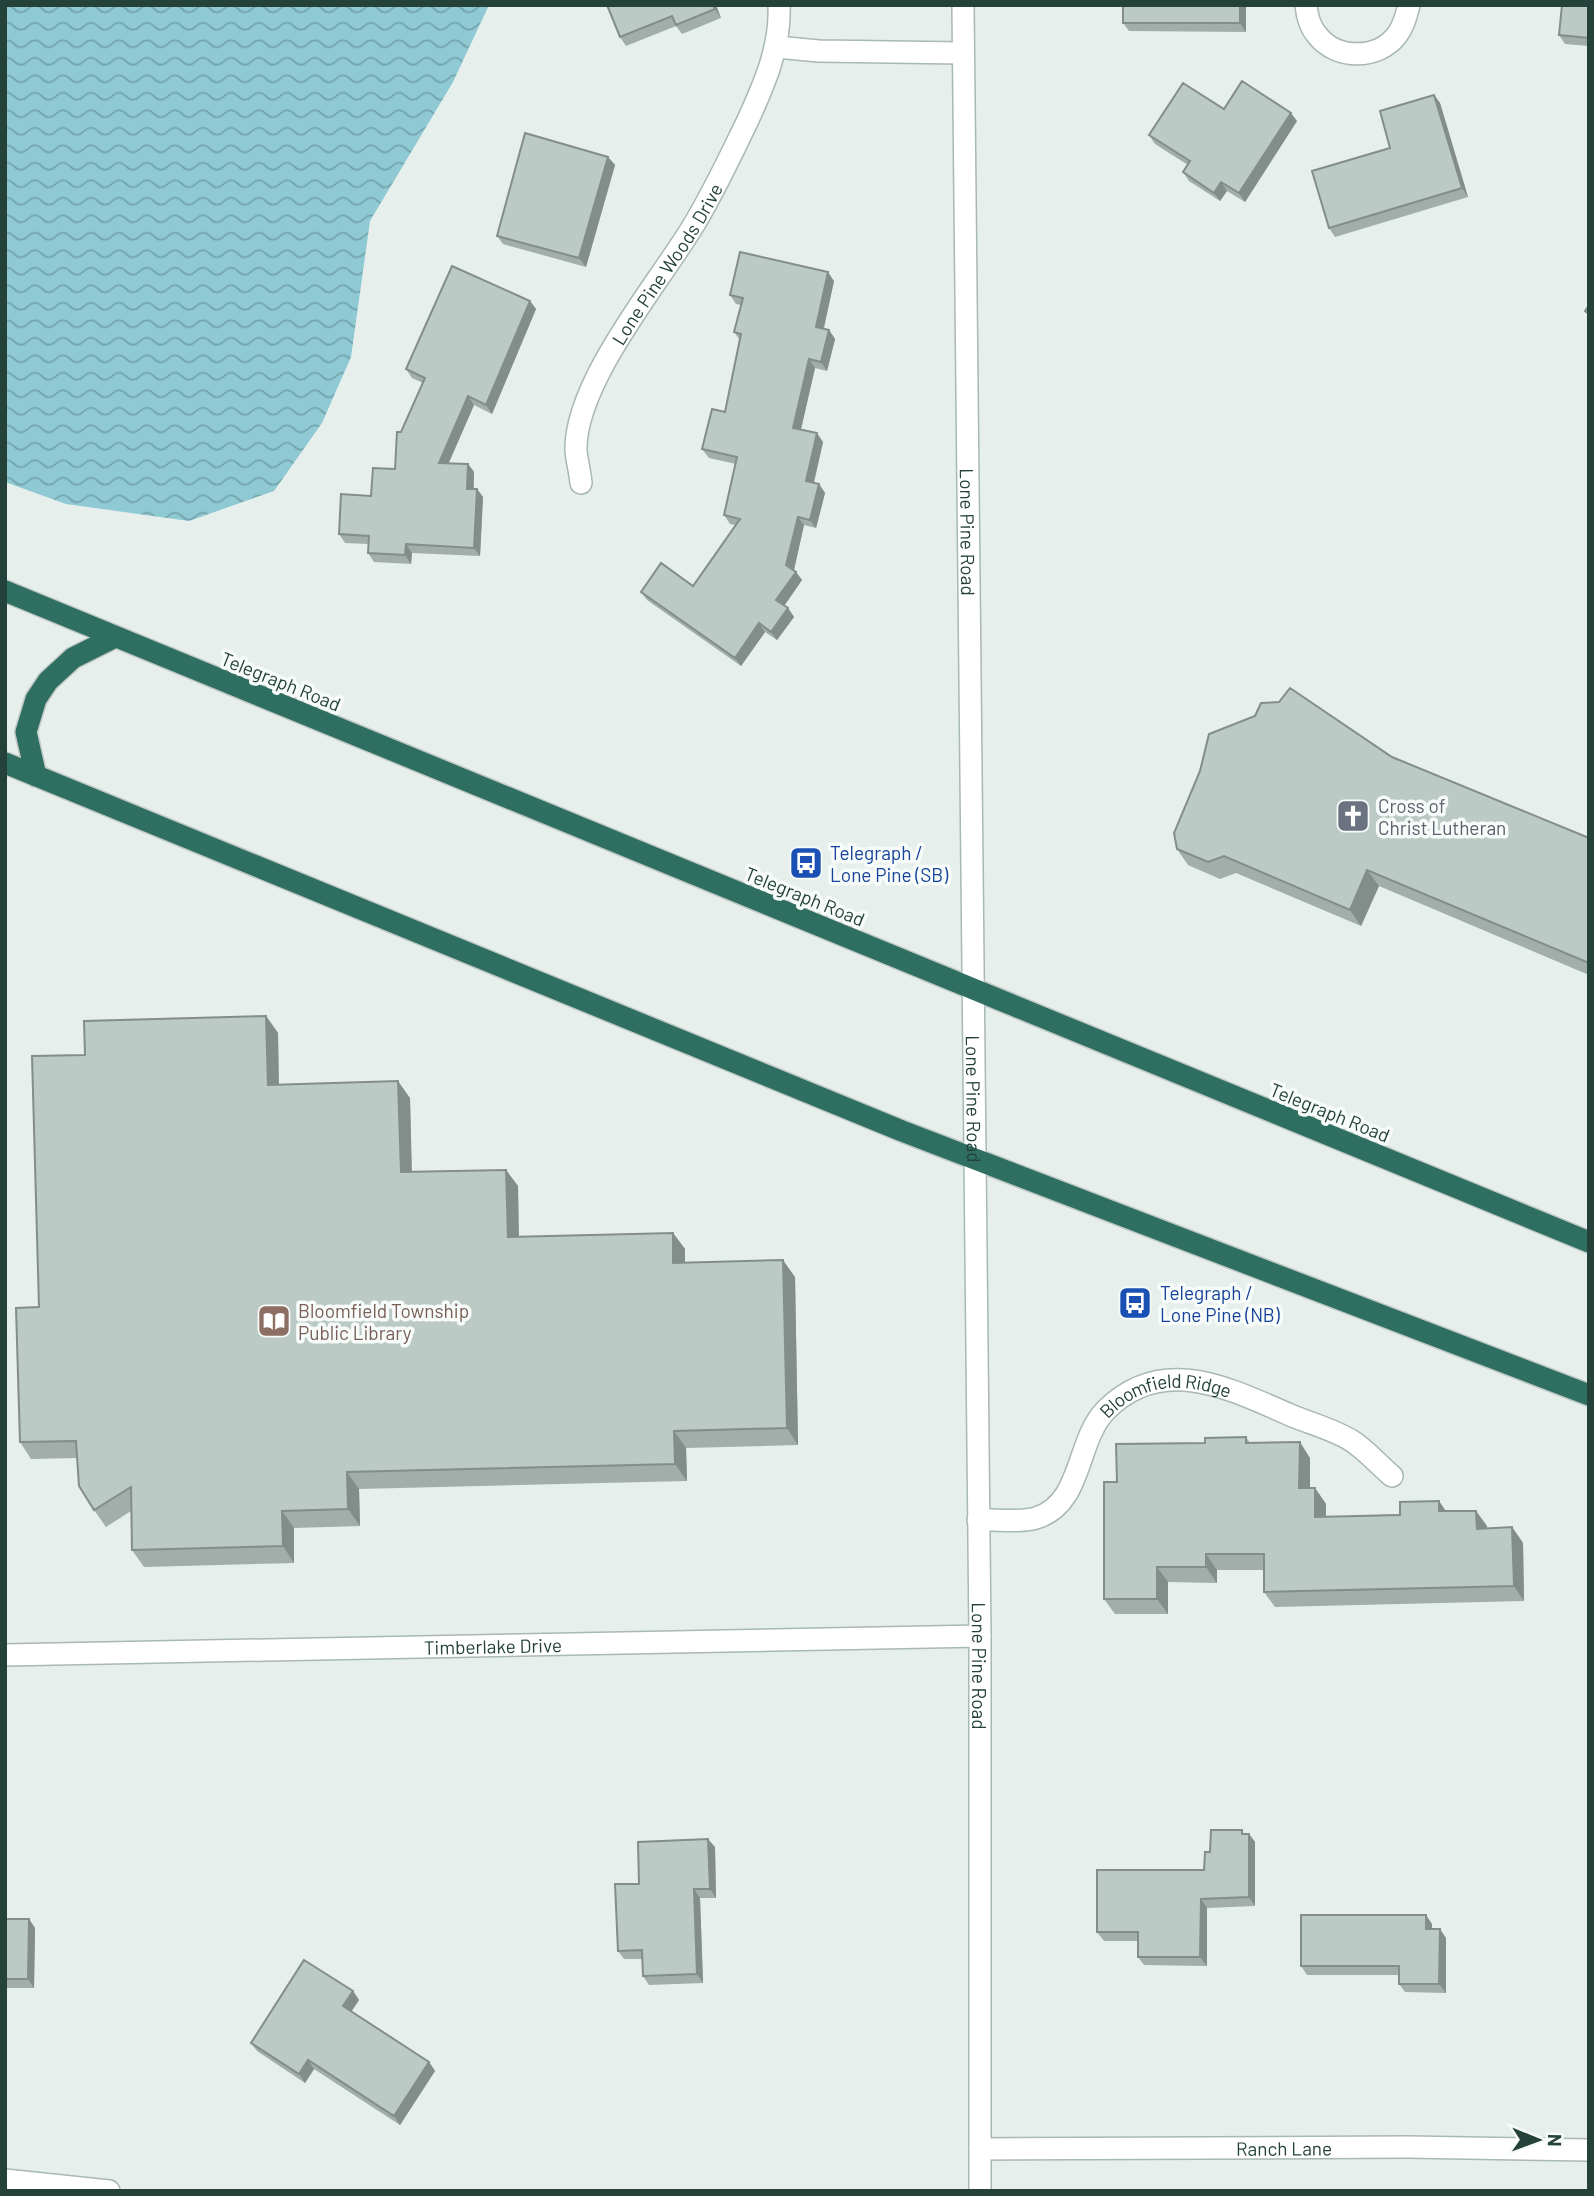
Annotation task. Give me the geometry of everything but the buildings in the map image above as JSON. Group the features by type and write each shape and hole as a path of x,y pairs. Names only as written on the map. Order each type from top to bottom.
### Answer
{"highway":[{"name":"Telegraph Road","path":"5,591 1589,1242"},
{"path":"36,776 26,732 36,699 48,681 73,657 115,637"},
{"path":"5,763 975,1159 1589,1395"}],"street":[{"name":"Lone Pine Woods Drive","path":"581,483 576,450 581,416 603,364 707,202 762,90 776,47 779,5"},
{"name":"Lone Pine Road","path":"963,5 979,1636 980,2191"},
{"path":"1306,5 1309,22 1317,36 1331,48 1348,54 1365,54 1382,48 1396,37 1405,22 1409,5"},
{"path":"776,47 818,51 963,53"},
{"name":"Bloomfield Ridge","path":"978,1520 1035,1518 1054,1507 1070,1488 1091,1429 1106,1409 1120,1398 1145,1386 1174,1379 1193,1380 1228,1388 1352,1441 1392,1476"},
{"name":"Timberlake Drive","path":"5,1655 979,1636"},
{"name":"Ranch Lane","path":"980,2148 1408,2147 1589,2150"},
{"path":"5,2180 109,2191"}],"water":[{"path":"5,5 489,5 453,82 370,221 351,357 322,423 274,491 189,521 66,504 5,482"}],"place":[{"name":"Cross of Christ Lutheran","path":"1353,816"},
{"name":"Telegraph / Lone Pine (SB)","path":"806,863"},
{"name":"Telegraph / Lone Pine (NB)","path":"1135,1303"},
{"name":"Bloomfield Township Public Library","path":"274,1321"}]}
